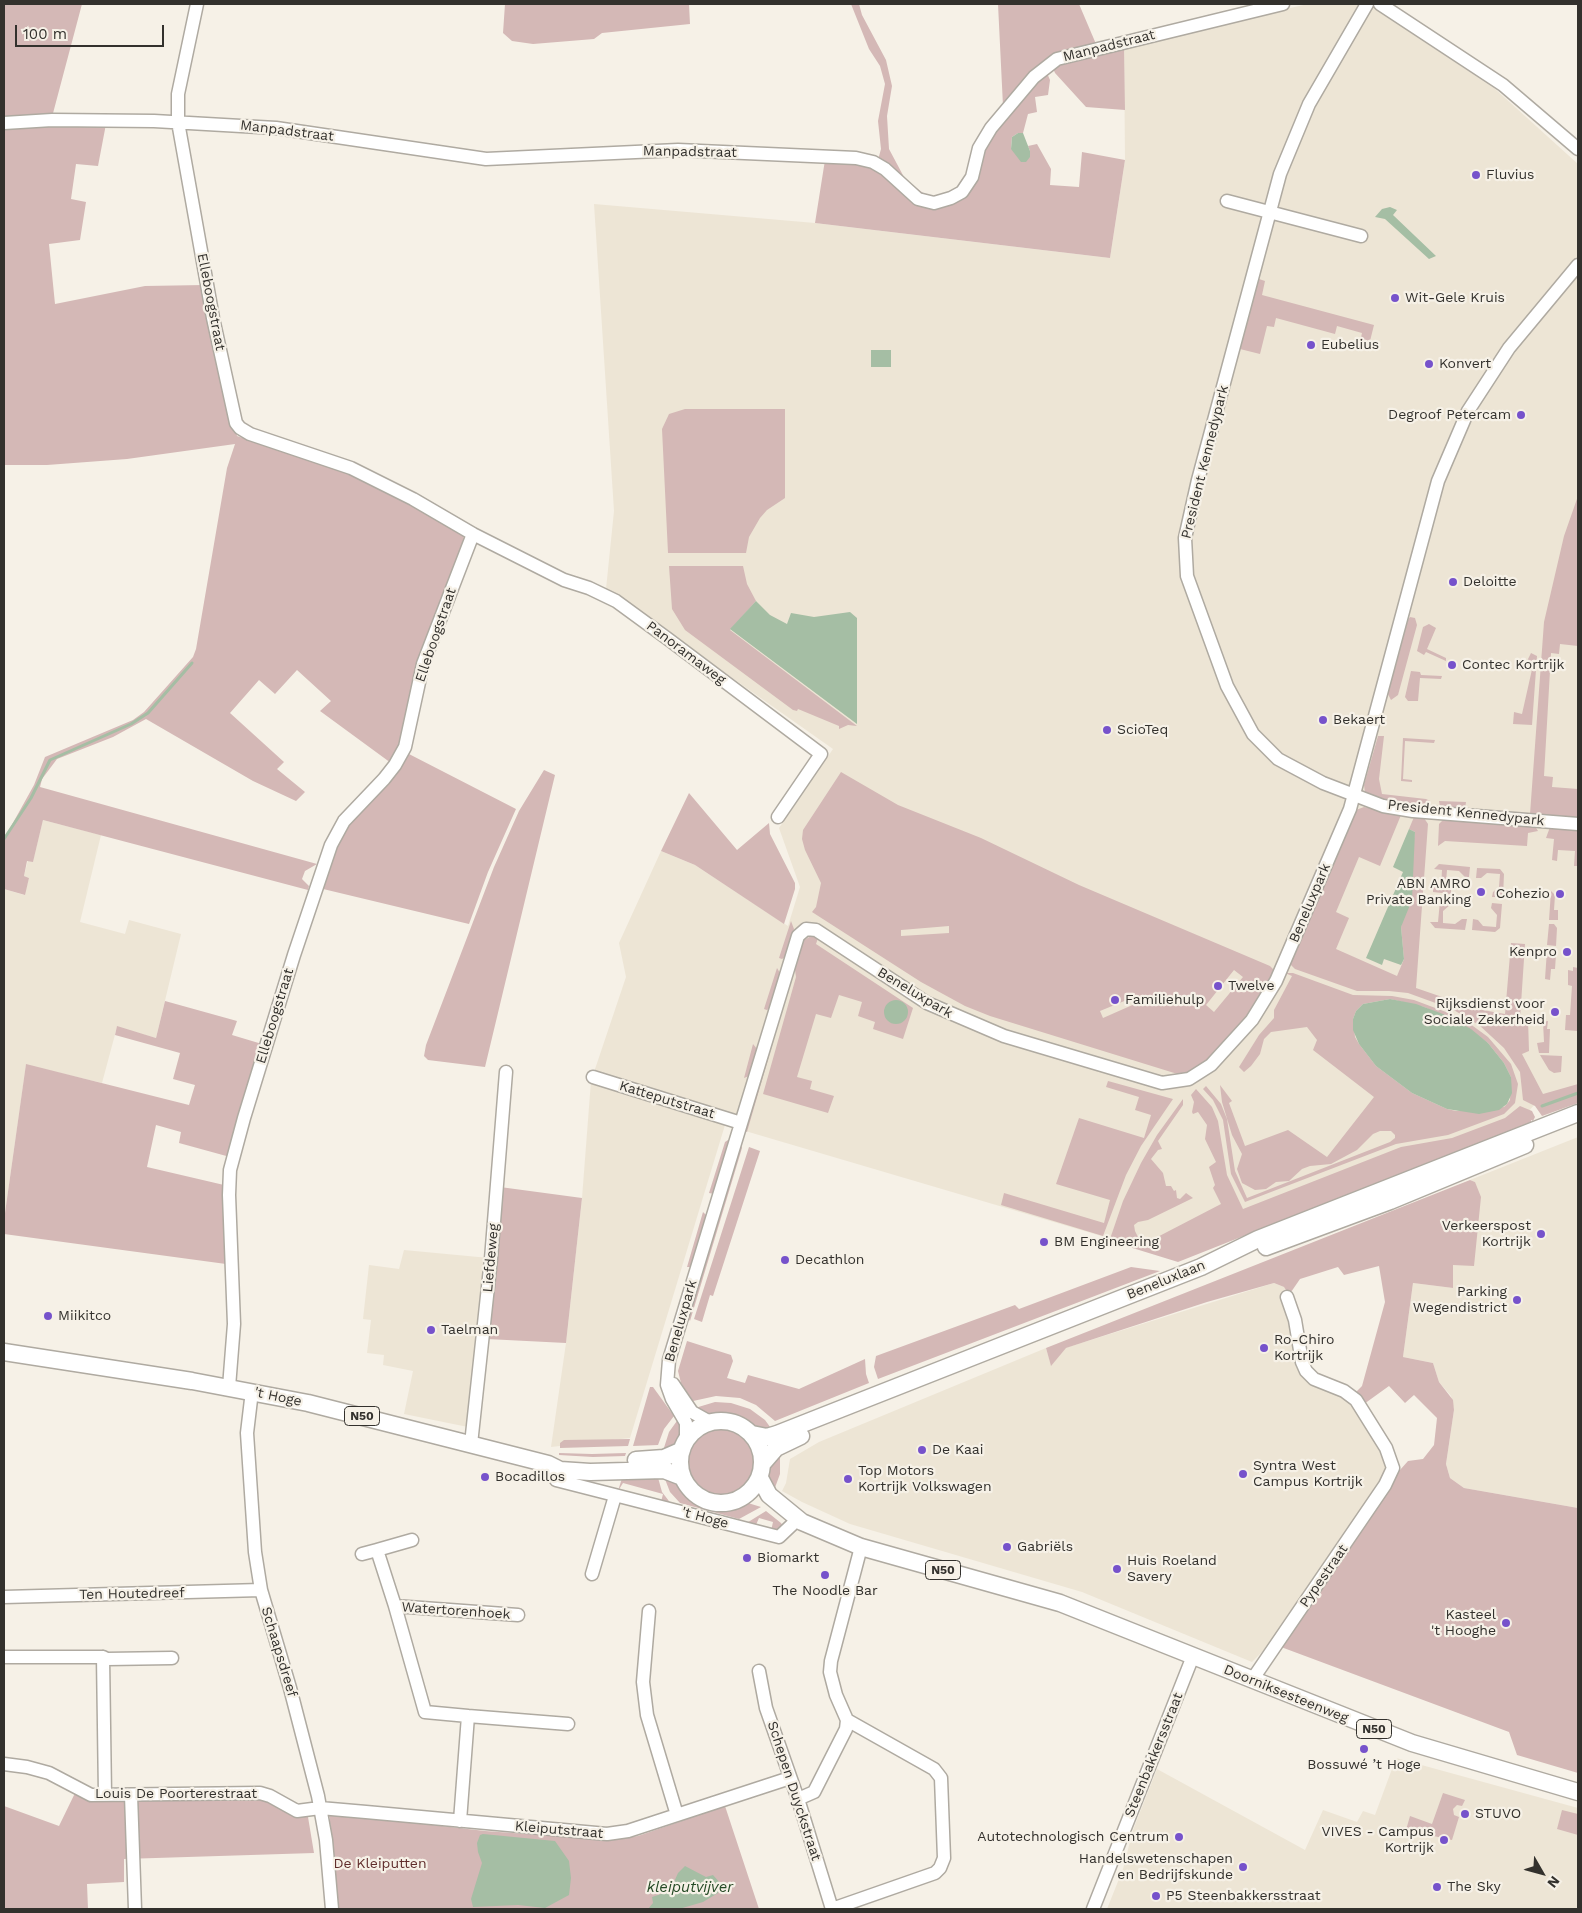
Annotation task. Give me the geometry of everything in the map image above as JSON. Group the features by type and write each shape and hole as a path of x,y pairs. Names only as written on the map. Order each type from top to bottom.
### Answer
{"main road":[{"name":"Beneluxlaan","path":"752,1434 767,1436 778,1434 1181,1275 1258,1239 1578,1113"},
{"name":"Beneluxlaan","path":"762,1471 772,1451 782,1445 942,1376 1399,1197 1578,1124"},
{"name":"'t Hoge","path":"4,1352 252,1391 352,1413 548,1464 560,1470 590,1472 664,1470 682,1478"},
{"path":"710,1422 731,1422 752,1434"},
{"name":"N50","path":"683,1445 696,1429 710,1422"},
{"name":"N50","path":"752,1434 762,1452 762,1471 769,1495 795,1523"},
{"name":"'t Hoge","path":"548,1464 562,1460 599,1462 658,1459 683,1445"},
{"path":"682,1478 683,1445"},
{"path":"742,1498 762,1471"},
{"name":"N50","path":"682,1478 693,1493 711,1503 725,1504 742,1498 761,1503 795,1523 861,1547"},
{"name":"Doorniksesteenweg","path":"861,1547 1060,1603 1429,1750 1578,1792"}],"street":[{"name":"Elleboogstraat","path":"197,4 178,94 178,122 213,318 233,412 240,428 258,437 351,468 433,509 474,534 423,664 405,747 395,765 384,779 344,821 330,845 296,946 244,1118 230,1178 234,1324 229,1387"},
{"name":"Manpadstraat","path":"4,123 52,120 178,122 276,128 486,159 678,150 856,158 873,162 884,169 918,199 934,203 951,198 962,192 972,177 979,148 990,128 1034,77 1057,59 1283,4"},
{"name":"President Kennedypark","path":"1367,4 1309,104 1286,158 1270,212 1185,538 1186,576 1227,686 1253,734 1278,759 1323,783 1383,806 1413,811 1578,824"},
{"path":"1380,4 1503,85 1578,149"},
{"path":"1227,201 1360,236"},
{"path":"1355,796 1438,481 1468,411 1520,334 1578,265"},
{"name":"Panoramaweg","path":"474,534 564,580 589,588 616,601 821,754 778,817"},
{"name":"Beneluxpark","path":"683,1445 684,1419 669,1393 669,1360 796,939 801,933 808,929 816,930 927,1003 986,1030 1153,1081 1180,1082 1197,1075 1211,1065 1242,1032 1269,994 1355,796"},
{"name":"Liefdeweg","path":"471,1444 491,1259 506,1072"},
{"name":"Katteputstraat","path":"593,1077 741,1123"},
{"name":"Pypestraat","path":"1252,1680 1370,1509 1393,1470 1386,1448 1356,1400 1344,1391 1314,1379 1306,1371 1302,1362 1295,1320 1287,1297"},
{"name":"Beneluxpark","path":"668,1375 692,1412 710,1422"},
{"name":"Schaapsdreef","path":"252,1391 247,1433 255,1552 261,1590 290,1688 320,1808 326,1840 332,1909"},
{"name":"'t Hoge","path":"556,1480 779,1537 795,1523"},
{"path":"592,1574 615,1496"},
{"path":"362,1554 412,1540"},
{"path":"798,1798 814,1792 846,1729 847,1720 836,1695 830,1672 831,1661 861,1547"},
{"name":"Watertorenhoek","path":"378,1550 425,1712 568,1724"},
{"name":"Ten Houtedreef","path":"4,1597 261,1590"},
{"name":"Watertorenhoek","path":"395,1606 518,1615"},
{"path":"649,1611 643,1682 647,1715 677,1815"},
{"name":"Steenbakkersstraat","path":"1093,1909 1193,1656"},
{"path":"4,1657 172,1658"},
{"path":"103,1657 105,1795"},
{"name":"Schepen Duyckstraat","path":"759,1671 766,1708 798,1798 832,1909"},
{"path":"460,1821 468,1716"},
{"path":"832,1909 935,1873 940,1868 944,1858 941,1778 934,1769 847,1720"},
{"name":"Louis De Poorterestraat","path":"4,1764 27,1767 49,1773 91,1795 260,1793 270,1796 297,1811 320,1808"},
{"name":"Kleiputstraat","path":"320,1808 607,1834 628,1831 790,1778"},
{"path":"131,1795 135,1909"}],"shaded area":[{"path":"1308,4 1369,4 1494,88 1578,164 1578,1090 1535,1104 1529,1111 1169,1256 725,1125 630,1438 551,1447 566,1343 582,1198 591,1081 626,977 619,943 661,851 695,865 788,926 800,887 779,828 833,749 606,589 614,511 594,204 815,223 1110,258 1125,160 1124,45"},
{"path":"43,820 101,835 80,922 125,934 129,920 181,934 156,1038 117,1027 102,1083 26,1065 4,1220 4,889 24,895 29,878 24,876 28,860 33,861"},
{"path":"1578,1137 1578,1508 1464,1488 1450,1478 1446,1464 1454,1410 1451,1396 1439,1382 1433,1363 1403,1357 1413,1283 1453,1288 1453,1265 1475,1182 1470,1180"},
{"path":"404,1250 489,1258 468,1427 404,1414 413,1371 383,1365 384,1355 367,1353 371,1320 363,1319 369,1265 399,1269"},
{"name":"Syntra West Campus Kortrijk","path":"1274,1283 1284,1287 1289,1295 1299,1360 1342,1394 1371,1426 1389,1471 1274,1640 1252,1662 1082,1592 850,1524 782,1491 786,1483 790,1459 819,1442 1046,1348 1051,1365 1065,1348"},
{"name":"VIVES - Campus Kortrijk","path":"1396,1758 1578,1808 1578,1909 1107,1909 1123,1869 1133,1830 1157,1769 1305,1850 1323,1810 1357,1822 1363,1811 1375,1815"}],"green space":[{"path":"4,4 82,4 52,117 4,120"},
{"path":"505,4 689,4 690,24 602,33 594,39 533,44 512,41 503,33"},
{"path":"851,4 859,4 862,15 886,60 892,86 887,116 889,149 905,179 923,193 921,196 878,160 881,149 878,121 885,84 880,66 869,49"},
{"path":"998,4 1079,4 1096,44 1056,54 1003,106"},
{"path":"1124,45 1125,110 1086,107 1055,73 1052,66"},
{"path":"1047,73 1050,80 1048,95 1035,97 1037,112 1028,114 1023,133 1018,133 1012,137 1011,149 1030,151 1028,146 1037,144 1051,169 1050,185 1079,187 1082,152 1125,160 1110,258 815,223 825,160 873,165 913,199 962,196 982,151 1011,107"},
{"path":"106,124 98,166 76,164 71,199 86,202 80,240 49,244 55,304 145,286 204,285 237,436 345,472 463,532 464,539 405,732 391,763 320,711 331,701 297,670 275,694 259,680 230,713 284,762 277,769 305,792 296,801 253,781 146,719 113,737 57,759 42,779 40,787 317,864 305,871 302,879 309,886 308,890 43,820 33,862 27,861 24,876 29,878 25,895 4,889 4,839 34,785 45,757 133,720 144,712 193,657 196,649 227,468 235,444 127,459 47,465 4,465 4,128"},
{"path":"1259,279 1265,281 1262,295 1374,325 1369,345 1360,342 1362,333 1337,326 1335,334 1276,318 1274,327 1267,326 1260,354 1240,349"},
{"path":"685,409 785,409 785,498 767,510 760,518 749,537 746,553 668,553 662,429 669,414"},
{"path":"1578,496 1578,646 1560,644 1559,654 1551,653 1544,776 1553,777 1552,787 1578,789 1578,818 1530,814 1544,622 1564,536"},
{"path":"669,566 743,566 747,584 756,601 730,630 857,726 848,725 839,729 839,726 798,709 797,711 793,710 685,630 672,609"},
{"path":"1410,617 1415,618 1417,625 1398,695 1391,700 1388,694"},
{"path":"1429,624 1436,628 1427,649 1446,658 1446,661 1426,652 1424,655 1417,651 1423,627"},
{"path":"1531,653 1537,656 1532,725 1513,724 1514,712 1522,714 1533,665 1526,663"},
{"path":"1411,671 1420,672 1421,675 1442,676 1441,679 1420,678 1418,701 1408,701 1405,697"},
{"path":"1378,736 1384,736 1379,779 1382,794 1426,799 1430,801 1430,806 1385,800 1365,793 1364,785"},
{"path":"1403,738 1435,740 1434,743 1405,741 1403,779 1412,780 1412,782 1401,781"},
{"path":"407,753 516,809 488,872 469,924 319,888 338,836"},
{"path":"544,770 555,775 485,1067 428,1060 424,1056 426,1045 494,867 519,811"},
{"path":"841,772 898,805 981,838 1079,885 1270,966 1275,971 1255,1007 1207,1063 1184,1076 990,1016 965,1006 921,982 812,912 816,907 821,883 805,850 802,839 803,830","holes":["949,926 949,933 901,936 901,930","1234,970 1243,977 1214,1012 1206,1005","1134,997 1137,1003 1103,1018 1100,1011"]},
{"path":"689,793 737,850 769,823 770,834 795,883 795,889 784,924 695,865 661,851"},
{"path":"1439,801 1466,802 1465,809 1440,807"},
{"path":"1364,807 1401,815 1380,866 1359,857 1336,912 1349,918 1336,949 1397,976 1404,959 1401,927 1415,832 1409,829 1414,817 1424,818 1428,824 1416,988 1477,1009 1505,1014 1511,943 1525,944 1520,1019 1528,1019 1529,1051 1522,1054 1543,1094 1578,1084 1578,1103 1542,1116 1535,1106 1523,1100 1520,1072 1504,1048 1479,1025 1452,1009 1408,993 1357,991 1295,969 1289,963 1356,810"},
{"path":"1443,820 1535,826 1538,831 1528,833 1527,846 1445,841 1438,846 1439,824"},
{"path":"1550,827 1578,830 1578,866 1574,866 1575,851 1558,850 1557,861 1552,860 1554,839 1546,838"},
{"path":"1439,864 1470,867 1469,877 1465,877 1459,871 1447,870 1446,882 1451,889 1451,894 1433,892 1433,887 1441,888 1442,870 1434,869"},
{"path":"1477,868 1500,869 1504,874 1503,897 1492,897 1493,892 1499,887 1500,874 1487,873 1481,878 1476,878"},
{"path":"1551,891 1555,895 1554,910 1558,910 1558,920 1549,920"},
{"path":"1432,899 1450,900 1450,905 1443,911 1443,923 1455,924 1462,919 1467,919 1465,930 1435,928 1430,922 1438,922 1440,901"},
{"path":"1492,903 1502,904 1500,928 1495,932 1472,930 1473,919 1478,920 1483,926 1496,927 1497,915 1491,908"},
{"path":"791,921 794,929 785,957 782,959 779,958"},
{"path":"1549,924 1554,924 1557,928 1556,946 1547,945"},
{"path":"811,936 818,938 816,944 913,1008 903,1039 873,1029 875,1022 858,1016 862,1002 839,995 831,1018 816,1014 797,1077 812,1081 810,1089 834,1096 828,1113 763,1094 796,977 794,963 801,942"},
{"path":"1547,950 1552,950 1556,955 1555,969 1551,969 1550,980 1545,979"},
{"path":"1573,967 1578,968 1578,1031 1565,1030 1566,1015 1570,1015 1572,986 1568,985 1568,970 1573,971"},
{"path":"777,968 780,973 770,1008 767,1010 764,1009"},
{"path":"793,973 747,1132 743,1130"},
{"path":"1285,973 1293,973 1353,995 1392,996 1414,1000 1462,1018 1488,1037 1511,1064 1518,1084 1515,1103 1504,1114 1448,1135 1396,1144 1245,1202 1231,1174 1223,1120 1213,1100 1203,1089 1206,1086 1221,1104 1227,1119 1235,1171 1247,1198 1390,1142 1395,1138 1391,1131 1380,1131 1373,1134 1357,1150 1331,1164 1310,1166 1302,1169 1289,1181 1276,1182 1266,1189 1255,1190 1242,1183 1237,1169 1242,1154 1232,1135 1222,1102 1220,1085 1232,1101 1229,1103 1245,1146 1288,1130 1327,1157 1374,1097 1313,1050 1317,1040 1307,1027 1271,1032 1264,1039 1260,1054 1251,1066 1244,1072 1239,1067 1259,1035 1274,1018 1274,1010 1292,976","holes":["1390,999 1424,1007 1462,1024 1488,1043 1504,1063 1511,1077 1510,1100 1504,1107 1456,1111 1447,1109 1412,1093 1376,1066 1355,1037 1353,1019 1356,1011 1363,1004"]},
{"path":"165,1001 237,1021 232,1035 262,1044 230,1157 179,1143 181,1132 156,1125 147,1167 224,1185 226,1264 4,1234 4,1220 26,1064 189,1105 195,1085 173,1079 180,1053 115,1035 117,1026 156,1038"},
{"path":"1548,1021 1547,1029 1550,1029 1549,1053 1539,1053 1537,1043 1544,1042 1543,1022"},
{"path":"753,1044 757,1049 749,1076 744,1078"},
{"path":"1540,1055 1562,1056 1561,1072 1554,1073 1549,1070"},
{"path":"1108,1081 1173,1099 1141,1146 1126,1175 1103,1236 1001,1205 1004,1193 1104,1223 1110,1200 1056,1184 1079,1118 1144,1138 1151,1115 1135,1110 1139,1097 1106,1087"},
{"path":"1196,1089 1212,1107 1218,1121 1227,1175 1243,1209 1401,1147 1452,1138 1505,1118 1520,1106 1532,1111 1535,1117 1531,1122 1178,1262 1113,1242 1111,1236 1123,1201 1141,1163 1157,1135 1183,1099 1183,1105 1158,1141 1162,1149 1158,1150 1151,1159 1163,1173 1166,1186 1171,1186 1174,1191 1176,1190 1177,1198 1180,1199 1186,1193 1193,1198 1148,1220 1138,1222 1134,1225 1135,1231 1142,1245 1221,1204 1213,1188 1215,1185 1209,1167 1216,1162 1205,1139 1207,1125 1198,1112 1193,1114 1192,1112 1194,1102 1191,1095"},
{"path":"730,1141 714,1194 709,1193 725,1142"},
{"path":"741,1144 742,1148 690,1321 687,1316"},
{"path":"749,1147 760,1151 713,1296 710,1295 702,1322 694,1319"},
{"path":"1470,1180 1475,1182 1481,1197 1474,1266 1453,1265 1453,1288 1413,1283 1403,1357 1433,1363 1439,1382 1453,1400 1454,1410 1446,1464 1450,1478 1464,1488 1578,1508 1578,1773 1517,1755 1509,1732 1281,1647 1400,1470 1408,1461 1423,1459 1434,1445 1437,1418 1414,1395 1405,1403 1389,1386 1364,1404 1355,1393 1362,1386 1385,1302 1379,1266 1344,1275 1338,1267 1300,1279 1289,1295 1284,1287 1274,1283 1207,1302 1066,1348 1051,1366 1046,1348"},
{"path":"500,1187 582,1198 566,1343 487,1339"},
{"path":"703,1212 707,1216 692,1267 687,1267"},
{"path":"1131,1267 1160,1271 878,1379 874,1367 876,1356 1015,1305 1019,1309"},
{"path":"687,1341 731,1355 733,1361 727,1378 745,1383 748,1375 799,1389 865,1359 869,1383 775,1421 756,1405 740,1398 716,1396 693,1401 681,1383 678,1371"},
{"path":"650,1387 653,1387 674,1416 664,1429 658,1445 633,1446"},
{"path":"715,1402 731,1403 750,1409 765,1420 773,1431 757,1430 737,1418 710,1415 695,1408"},
{"path":"679,1418 681,1437 675,1447 662,1454 669,1432"},
{"path":"715,1428 729,1428 741,1433 751,1443 756,1455 756,1469 751,1481 741,1491 729,1496 715,1496 703,1491 693,1481 688,1469 688,1455 693,1443 703,1433"},
{"path":"630,1439 628,1446 560,1448 560,1443 564,1440"},
{"path":"780,1450 780,1474 773,1493 766,1480 767,1473 769,1464"},
{"path":"559,1453 626,1453 625,1456 593,1457 559,1455"},
{"path":"657,1474 662,1492 672,1505 661,1502 663,1494 623,1483 618,1491 623,1475"},
{"path":"663,1474 676,1479 692,1498 706,1506 726,1508 748,1503 761,1507 739,1519 680,1503 670,1492"},
{"path":"766,1511 781,1523 783,1526 781,1531 771,1531 773,1522 759,1518 755,1527 745,1524"},
{"path":"76,1791 141,1800 266,1800 296,1817 308,1817 314,1853 124,1859 124,1882 87,1884 88,1909 4,1909 4,1806 59,1826"},
{"path":"1443,1793 1465,1800 1462,1806 1457,1805 1453,1809 1454,1815 1459,1817 1452,1840 1406,1830 1410,1816 1432,1824"},
{"name":"De Kleiputten","path":"725,1806 759,1909 339,1909 329,1813 485,1831 610,1840 638,1836"},
{"path":"1562,1810 1578,1814 1578,1835 1557,1829"}],"water":[{"path":"1018,133 1023,133 1030,151 1030,157 1026,162 1021,162 1011,149 1012,137"},
{"path":"1390,207 1397,210 1393,215 1436,256 1429,259 1385,219 1375,217 1382,209"},
{"path":"871,350 891,350 891,367 871,367"},
{"path":"756,601 770,615 787,624 791,613 814,617 850,612 857,618 857,724 730,629"},
{"path":"1409,829 1415,832 1412,900 1401,927 1404,959 1401,965 1384,959 1382,965 1366,958 1403,872 1393,867"},
{"path":"1390,999 1416,1004 1443,1014 1471,1029 1488,1043 1504,1063 1511,1077 1512,1093 1507,1104 1499,1110 1479,1114 1447,1109 1412,1093 1376,1066 1359,1044 1353,1030 1353,1019 1356,1011 1363,1004"},
{"path":"896,1000 904,1004 908,1012 904,1020 896,1024 888,1020 884,1012 888,1004"},
{"path":"480,1835 555,1841 569,1861 571,1878 569,1895 545,1908 518,1905 473,1907 471,1899 482,1863 477,1843"},
{"name":"kleiputvijver","path":"685,1866 706,1877 713,1875 721,1884 718,1893 703,1902 679,1909 648,1909 653,1903 652,1897 670,1891 678,1873"}],"waterway":[{"path":"4,839 31,798 50,760 131,724 148,713 192,663"},
{"path":"1542,1106 1578,1093"}],"place":[{"name":"Fluvius","path":"1476,175"},
{"name":"Wit-Gele Kruis","path":"1395,298"},
{"name":"Eubelius","path":"1311,345"},
{"name":"Konvert","path":"1429,364"},
{"name":"Degroof Petercam","path":"1521,415"},
{"name":"Deloitte","path":"1453,582"},
{"name":"Contec Kortrijk","path":"1452,665"},
{"name":"Bekaert","path":"1323,720"},
{"name":"ScioTeq","path":"1107,730"},
{"name":"ABN AMRO Private Banking","path":"1481,892"},
{"name":"Cohezio","path":"1560,894"},
{"name":"Kenpro","path":"1567,952"},
{"name":"Twelve","path":"1218,986"},
{"name":"Familiehulp","path":"1115,1000"},
{"name":"Rijksdienst voor Sociale Zekerheid","path":"1555,1012"},
{"name":"Verkeerspost Kortrijk","path":"1541,1234"},
{"name":"BM Engineering","path":"1044,1242"},
{"name":"Decathlon","path":"785,1260"},
{"name":"Parking Wegendistrict","path":"1517,1300"},
{"name":"Miikitco","path":"48,1316"},
{"name":"Taelman","path":"431,1330"},
{"name":"Ro-Chiro Kortrijk","path":"1264,1348"},
{"name":"De Kaai","path":"922,1450"},
{"name":"Syntra West Campus Kortrijk","path":"1243,1474"},
{"name":"Bocadillos","path":"485,1477"},
{"name":"Top Motors Kortrijk Volkswagen","path":"848,1479"},
{"name":"Gabriëls","path":"1007,1547"},
{"name":"Biomarkt","path":"747,1558"},
{"name":"Huis Roeland Savery","path":"1117,1569"},
{"name":"The Noodle Bar","path":"825,1575"},
{"name":"Kasteel 't Hooghe","path":"1506,1623"},
{"name":"Bossuwé ’t Hoge","path":"1364,1749"},
{"name":"STUVO","path":"1465,1814"},
{"name":"Autotechnologisch Centrum","path":"1179,1837"},
{"name":"VIVES - Campus Kortrijk","path":"1444,1840"},
{"name":"Handelswetenschapen en Bedrijfskunde","path":"1243,1867"},
{"name":"The Sky","path":"1437,1887"},
{"name":"P5 Steenbakkersstraat","path":"1156,1896"}]}
